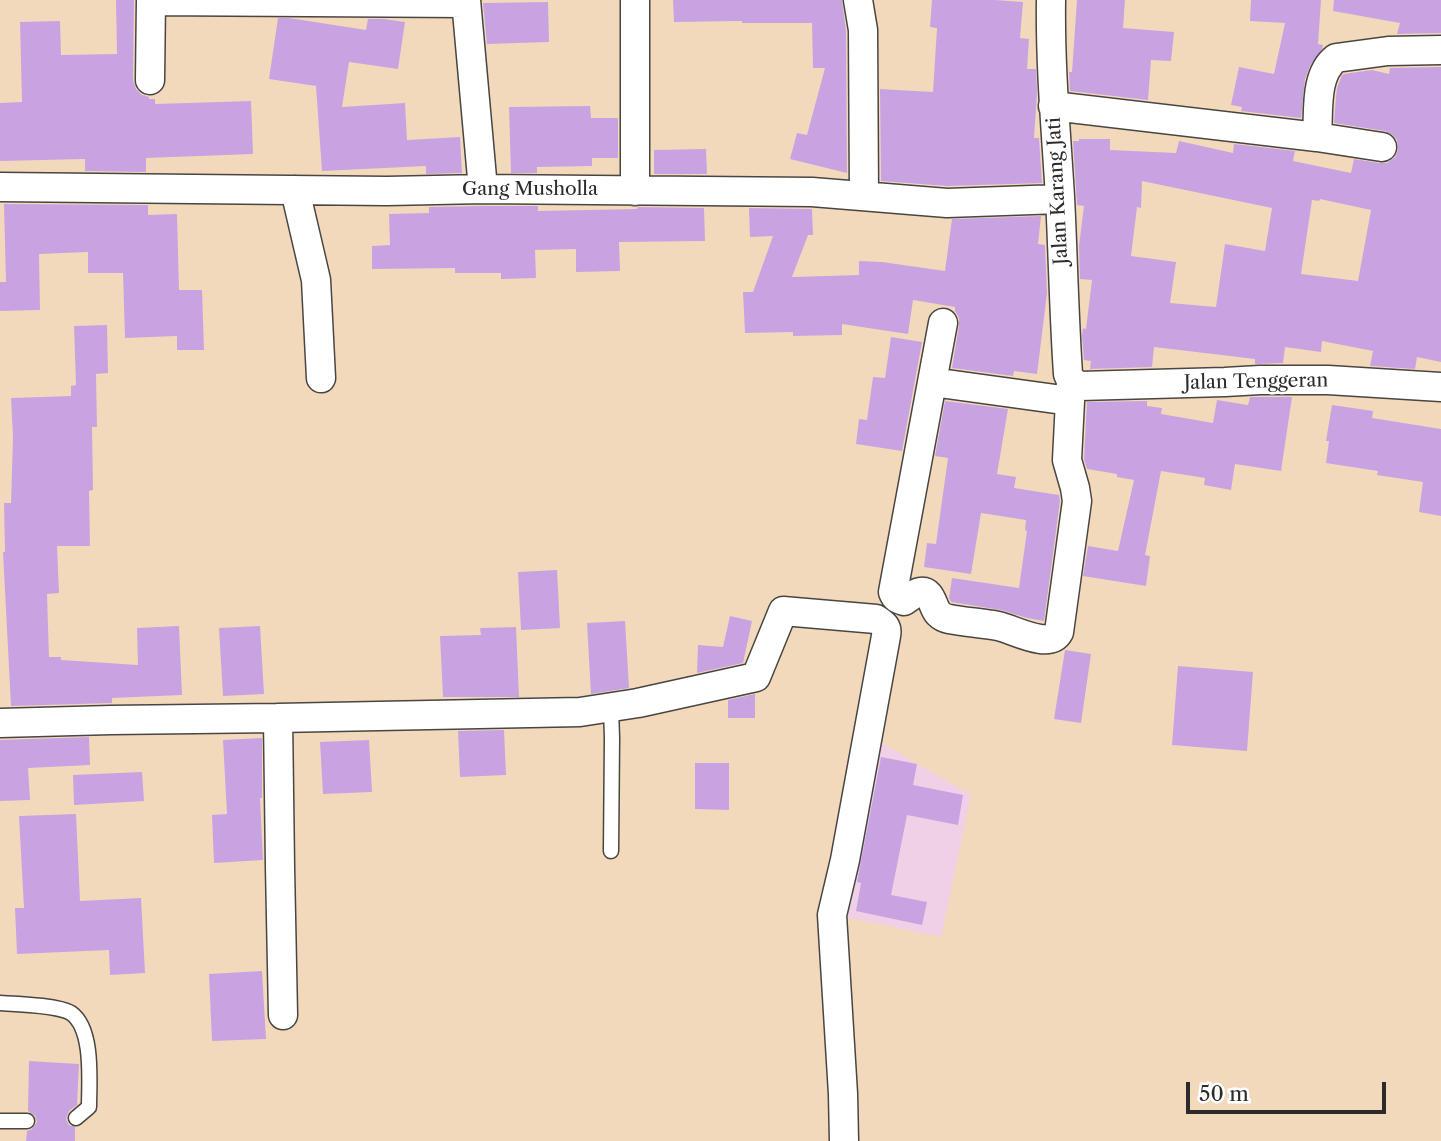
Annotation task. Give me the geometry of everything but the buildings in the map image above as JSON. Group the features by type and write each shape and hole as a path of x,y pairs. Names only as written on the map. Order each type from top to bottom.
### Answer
{"street":[{"path":"635,0 635,191"},
{"path":"858,0 863,30 864,195"},
{"name":"Jalan Karang Jati","path":"932,382 894,596 904,601 916,593 925,592 937,612 949,620 1001,627 1030,637 1050,639 1057,636 1077,501 1067,460 1071,391 1050,54 1051,0"},
{"path":"150,80 150,1 466,1 483,189"},
{"path":"1317,138 1323,74 1329,63 1336,58 1388,51 1441,50"},
{"path":"1053,106 1382,147"},
{"name":"Gang Musholla","path":"0,187 812,191 947,203 1060,199"},
{"path":"295,190 316,280 321,378"},
{"path":"932,382 943,323"},
{"name":"Jalan Tenggeran","path":"932,382 1071,391 1080,386 1260,380 1328,380 1441,387"},
{"path":"0,723 580,712 757,677 783,611 876,620 885,625 887,630 845,860 832,915 844,1141"},
{"path":"278,718 283,1015"}],"lane":[{"path":"611,708 611,851"},
{"path":"0,1003 59,1009 70,1013 79,1022 88,1048 89,1107 76,1118"},
{"path":"0,1121 27,1121"}],"shaded area":[{"path":"873,738 971,795 941,937 836,915"}]}
